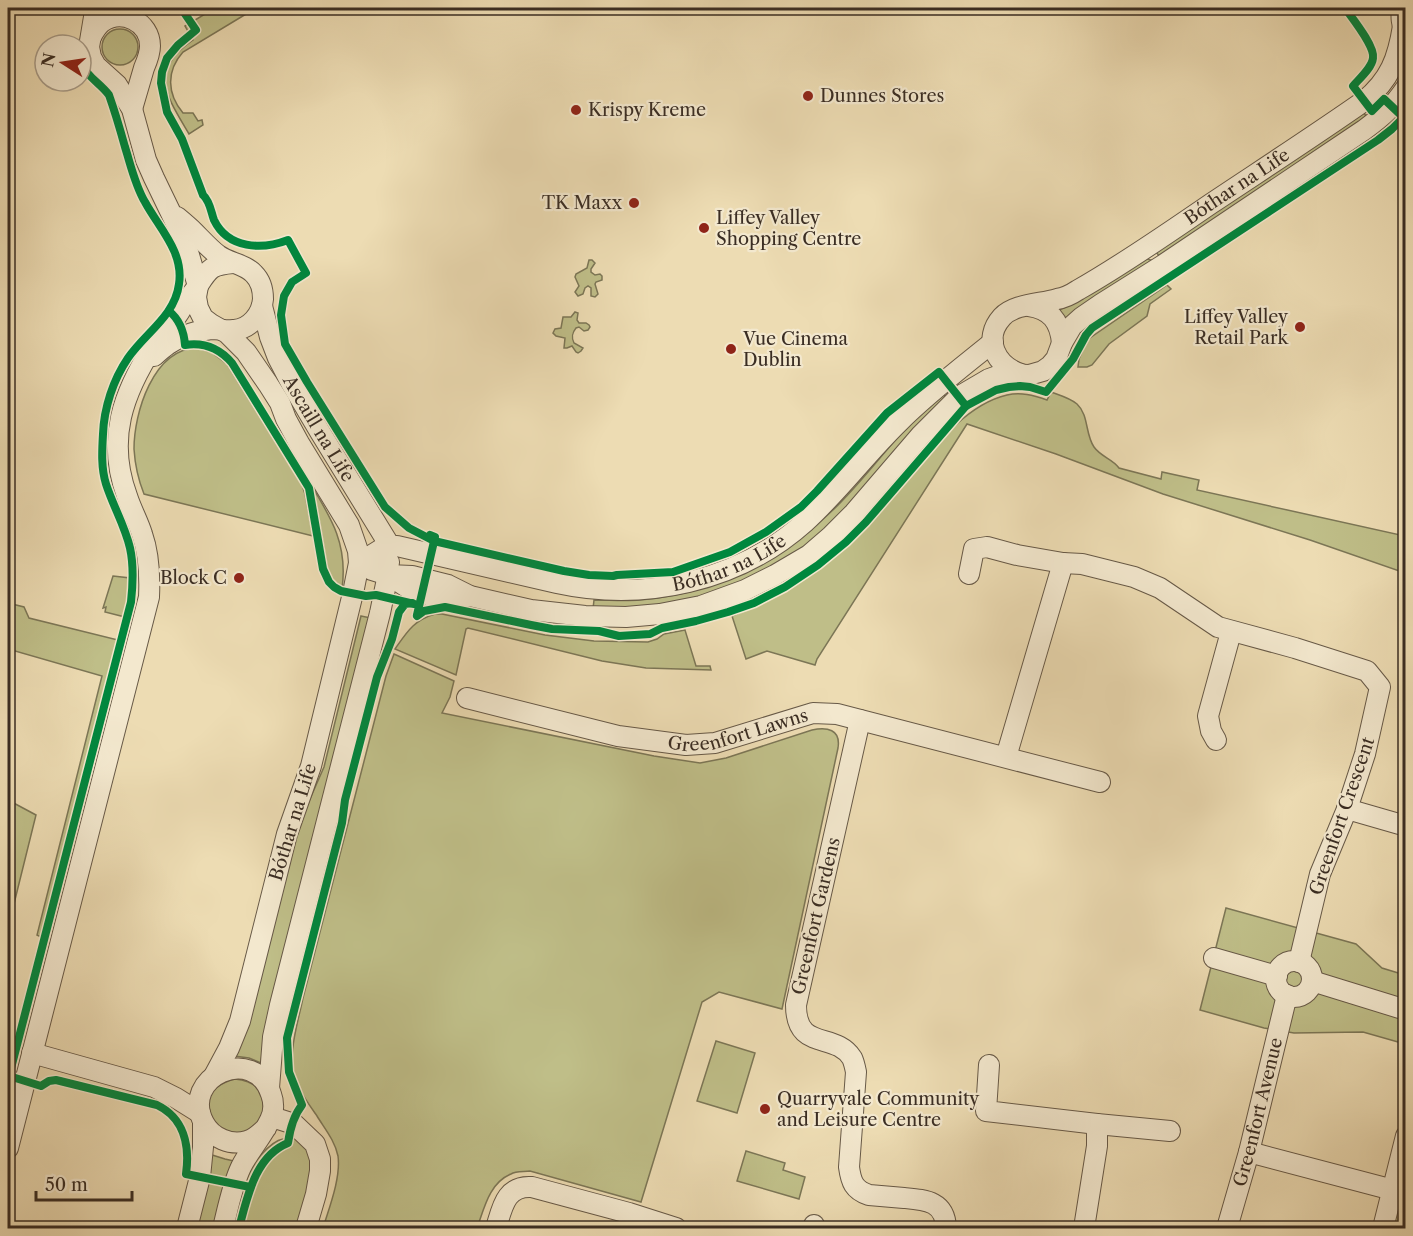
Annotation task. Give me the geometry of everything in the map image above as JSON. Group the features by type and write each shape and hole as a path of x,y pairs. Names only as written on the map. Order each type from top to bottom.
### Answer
{"street":[{"path":"92,33 93,8"},
{"path":"93,33 104,21 120,12 142,25 148,34 150,54 132,109"},
{"name":"Bóthar na Life","path":"269,1123 274,1107 269,1088 273,1037 380,613 388,575 390,546 404,546 573,587 606,590 631,591 667,587 738,566 805,523 899,421 993,342 996,326 1003,315 1014,308 1061,299 1078,290 1143,249 1374,93 1391,70 1400,45 1403,22"},
{"path":"93,61 117,85 132,109 146,160 183,238 198,286 196,297 198,308 203,318 222,329"},
{"path":"106,74 130,76 146,63"},
{"name":"Bóthar na Life","path":"187,1228 200,1177 203,1147 199,1103 201,1094 229,1048 240,1021 286,834 311,766 353,593 358,563 388,575 412,576 447,585 470,596 531,610 600,617 660,614 687,609 745,590 809,555 831,536 854,513 921,435 960,396 1003,374 1036,374 1050,366 1059,354 1062,343 1072,327 1082,317 1373,124 1392,107 1406,88"},
{"path":"140,368 168,344 184,336 211,329 238,330 246,326 259,314 262,306 263,292 260,281 253,272 209,248 193,230 172,213"},
{"path":"8,1148 149,597 145,544 122,480 118,439 121,413 131,384 140,368 203,276 221,264 233,263"},
{"name":"Ascaill na Life","path":"262,306 274,347 291,382 390,546"},
{"path":"1029,306 1042,309 1053,317 1060,328 1062,343"},
{"name":"Ascaill na Life","path":"222,329 246,352 258,371 258,383 262,396 274,414 286,419 349,525 356,543 358,563"},
{"path":"993,342 1001,363 1021,374"},
{"path":"358,563 390,546"},
{"name":"Greenfort Crescent","path":"969,574 974,549 987,547 1017,555 1082,564 1134,577 1160,588 1218,627 1231,632 1294,648 1367,671 1380,687 1365,754 1347,808 1320,874 1299,962"},
{"path":"1006,757 1063,563"},
{"path":"1216,740 1208,716 1231,632"},
{"name":"Greenfort Lawns","path":"467,698 618,736 686,745 715,743 813,712 837,714 1100,782"},
{"name":"Greenfort Gardens","path":"861,720 796,1005 796,1017 807,1034 845,1050 854,1062 856,1072 849,1167 850,1178 855,1187 862,1193 870,1195 930,1202 940,1210 946,1228"},
{"path":"1347,808 1406,826"},
{"path":"1214,958 1277,976"},
{"path":"1299,962 1310,971 1312,981 1307,991 1298,997 1287,995 1278,987 1277,976 1283,966 1299,962"},
{"path":"1312,981 1406,1010"},
{"name":"Greenfort Avenue","path":"1227,1228 1249,1152 1287,995"},
{"path":"32,1053 154,1087 176,1098 202,1117 208,1130 216,1137 226,1141 236,1143 247,1141 256,1137 269,1123 294,1124 315,1144 320,1159 316,1194 306,1228"},
{"path":"989,1065 986,1112 1170,1131"},
{"path":"154,1087 209,1081 223,1070 234,1068 255,1073 269,1088"},
{"path":"223,1228 242,1167 269,1123"},
{"path":"1084,1228 1097,1146 1097,1124"},
{"path":"1383,1228 1406,1136"},
{"path":"1249,1152 1393,1190"},
{"path":"496,1228 504,1200 508,1195 526,1186 676,1228"}],"shaded area":[{"path":"215,8 256,8 183,52 177,59 171,75 171,90 174,98 183,113 193,113 198,121 202,120 203,125 189,134 168,95 166,73 170,62 179,51 193,40 185,26"},
{"path":"120,29 133,34 138,47 133,60 120,65 107,60 102,47 107,34"},
{"path":"1364,113 1368,119 1160,257 1156,252"},
{"path":"1144,258 1154,261 1067,323 1059,310"},
{"path":"589,260 595,263 591,272 602,276 602,280 595,284 598,294 595,297 591,296 591,288 588,286 583,294 578,296 575,292 579,286 575,277 587,268"},
{"path":"1167,285 1171,289 1150,304 1147,316 1109,344 1092,365 1078,367 1087,340"},
{"path":"575,312 578,313 579,323 586,323 590,327 584,331 579,327 574,332 572,337 574,343 583,348 578,353 572,346 564,348 565,338 553,333 555,329 561,328 563,317 571,317"},
{"path":"197,348 211,352 227,364 302,485 313,536 144,494 137,472 134,449 142,401 158,371 169,359 182,351"},
{"path":"1051,392 1068,398 1081,408 1094,447 1119,468 1161,479 1162,472 1199,480 1197,490 1405,536 1405,573 1310,540 1163,494 967,424 815,665 767,651 746,659 732,616 790,588 842,550 882,509 949,431 977,408 991,400 1012,394 1027,394 1047,400"},
{"path":"943,393 947,399 836,520 792,557 731,589 653,608 593,609 594,600 640,600 695,590 745,572 768,560 813,528 834,509 907,427"},
{"path":"310,483 331,521 340,546 343,559 342,589 333,584 329,578 314,491"},
{"path":"113,576 130,578 125,617 105,612 106,607 103,608"},
{"path":"8,603 24,607 29,618 118,640 41,937 37,935 102,676 8,649"},
{"path":"435,614 545,635 594,641 648,642 664,634 685,630 696,666 710,666 711,670 646,668 602,661 468,628 456,675 395,649 416,623"},
{"path":"361,616 371,618 264,1037 261,1063 249,1058 234,1056 295,833 324,767"},
{"path":"394,654 454,681 450,697 442,713 654,756 700,763 726,758 812,730 828,729 837,737 838,748 782,1009 719,992 702,1002 641,1202 530,1171 513,1173 497,1184 485,1205 477,1228 323,1228 336,1183 338,1156 335,1145 297,1084 292,1052 303,998 386,676"},
{"path":"8,800 36,815 8,928"},
{"path":"1226,908 1356,944 1382,968 1405,975 1405,1044 1363,1032 1294,1033 1264,1028 1200,1010"},
{"path":"716,1041 755,1053 737,1113 697,1101"},
{"path":"235,1079 251,1083 256,1087 260,1091 263,1103 264,1119 243,1137 216,1129 208,1105 213,1091"},
{"path":"293,1138 303,1144 309,1153 311,1164 311,1178 298,1228 231,1228 243,1185 251,1168 272,1144"},
{"path":"746,1151 785,1163 783,1170 805,1177 799,1199 737,1181"},
{"path":"209,1154 234,1161 215,1228 193,1228"},
{"path":"1405,1167 1405,1228 1390,1228"}],"cycle path":[{"path":"181,8 196,30 167,58 161,83 167,112 182,139 214,220 228,237 246,245 267,245 288,240 306,273 292,282 284,296 281,315 285,344 385,507 409,528 434,541 589,575 613,576 673,572 730,552 766,532 801,507 887,413 939,372 966,406"},
{"path":"1345,8 1373,53 1370,66 1353,86 1372,111 1384,99 1403,117"},
{"path":"93,78 109,95 138,189 169,241 178,261 179,284 172,306 166,315 128,358 110,394 105,414 102,447 103,472 130,548 133,575 131,602 9,1076 41,1086 56,1080 157,1105 173,1117 183,1134 187,1153 186,1174 250,1187"},
{"path":"417,616 424,611 445,607 552,629 599,631 619,636 650,634 662,628 696,621 754,603 785,587 818,565 846,542 966,406 996,390 1009,387 1030,387 1046,392 1073,359 1092,328 1378,140 1406,115"},
{"path":"169,311 181,326 185,345 211,348 232,363 309,488 323,569 329,582 341,591 366,596 376,595 414,604"},
{"path":"417,615 435,537 430,535"},
{"path":"239,1228 254,1179 268,1158 288,1143 293,1122 302,1105 289,1072 287,1038 377,677 392,639 399,612 405,604 412,603"}],"place":[{"name":"Dunnes Stores","path":"808,96"},
{"name":"Krispy Kreme","path":"576,110"},
{"name":"TK Maxx","path":"634,203"},
{"name":"Liffey Valley Shopping Centre","path":"704,228"},
{"name":"Liffey Valley Retail Park","path":"1300,327"},
{"name":"Vue Cinema Dublin","path":"731,349"},
{"name":"Block C","path":"239,578"},
{"name":"Quarryvale Community and Leisure Centre","path":"765,1109"}]}
